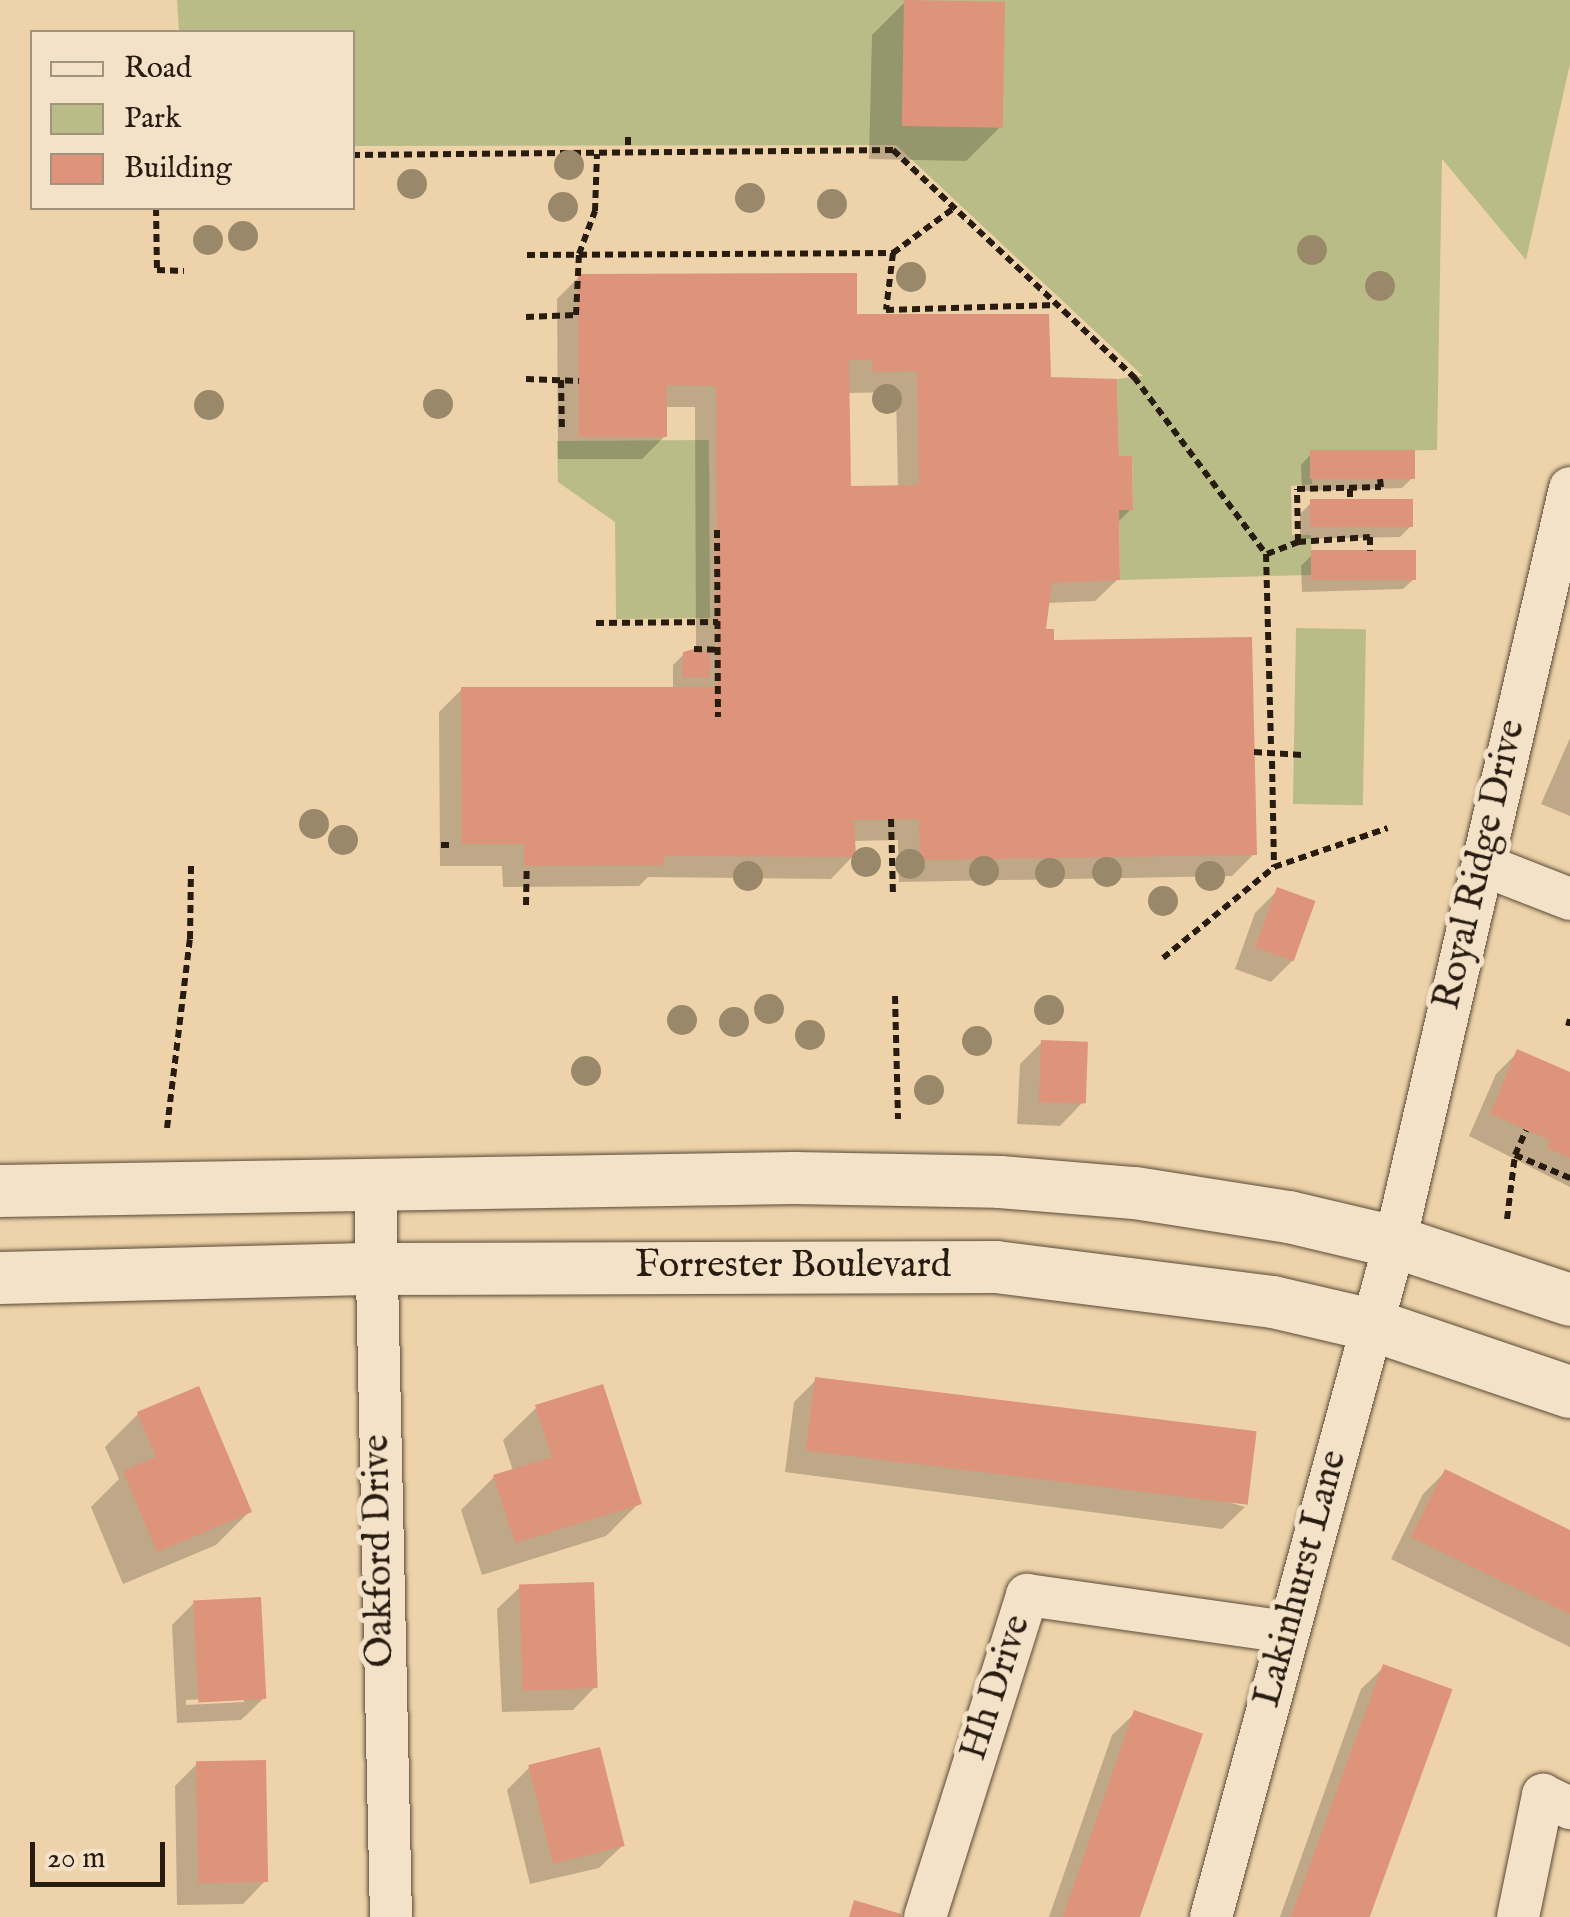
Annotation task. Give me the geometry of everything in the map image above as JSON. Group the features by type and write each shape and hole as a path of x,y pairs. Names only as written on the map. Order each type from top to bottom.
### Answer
{"street":[{"name":"Royal Ridge Drive","path":"1395,1242 1570,488"},
{"path":"1482,865 1570,900"},
{"path":"0,1191 1000,1182 1188,1200 1395,1242 1570,1300"},
{"name":"Oakford Drive","path":"375,1185 391,1917"},
{"name":"Lakinhurst Lane","path":"1211,1917 1395,1242"},
{"name":"Forrester Boulevard","path":"0,1278 376,1269 996,1268 1176,1286 1372,1325 1570,1392"},
{"name":"Hh Drive","path":"925,1917 1027,1595 1287,1632"},
{"path":"1518,1917 1544,1795 1570,1808"}],"path":[{"path":"628,136 628,154"},
{"path":"355,155 894,150 1134,377 1266,554 1271,746"},
{"path":"526,316 576,315 579,254 596,211 596,154"},
{"path":"526,254 893,253 954,208"},
{"path":"156,210 157,270 184,271"},
{"path":"893,253 886,310 1055,305"},
{"path":"526,378 579,381"},
{"path":"561,380 562,432"},
{"path":"1298,539 1298,489 1381,488 1380,479"},
{"path":"1350,488 1350,500"},
{"path":"717,530 718,717"},
{"path":"1266,554 1298,539 1370,537 1370,551"},
{"path":"596,623 718,622"},
{"path":"694,649 718,650"},
{"path":"1254,752 1302,755"},
{"path":"1272,761 1274,867"},
{"path":"891,819 893,896"},
{"path":"1163,958 1274,867 1388,828"},
{"path":"442,845 453,845"},
{"path":"167,1128 190,939 191,864"},
{"path":"526,905 527,866"},
{"path":"895,996 898,1119"},
{"path":"1507,1219 1515,1155 1526,1130"},
{"path":"1515,1155 1570,1178"}],"green space":[{"path":"177,0 1570,0 1570,64 1526,260 1442,159 1437,450 1311,452 1312,484 1291,486 1292,535 1311,535 1312,575 1120,580 1119,510 1133,509 1132,456 1119,456 1117,379 1143,376 896,145 355,146 355,30 179,30"},
{"path":"709,440 710,618 616,619 615,522 558,482 557,441"},
{"path":"1296,628 1366,629 1363,805 1293,804"}],"building":[{"path":"904,0 1005,2 1003,128 902,126"},
{"path":"857,273 857,314 1049,314 1051,377 1117,379 1119,456 1132,456 1133,510 1119,510 1120,580 1052,583 1046,629 1054,629 1054,640 1252,637 1257,855 920,860 919,819 854,820 856,857 664,856 664,865 524,866 524,844 462,844 461,687 718,687 716,386 667,385 667,437 579,437 578,274","holes":["849,360 872,360 873,372 917,371 919,485 851,486"]},
{"path":"1310,450 1415,450 1415,479 1310,479"},
{"path":"1310,499 1413,499 1413,527 1310,527"},
{"path":"1311,550 1416,550 1416,580 1311,580"},
{"path":"694,649 710,653 710,678 682,677 683,652"},
{"path":"1277,887 1316,901 1294,961 1255,947"},
{"path":"1041,1040 1088,1042 1086,1104 1039,1102"},
{"path":"1517,1049 1570,1072 1570,1158 1547,1148 1550,1140 1490,1114"},
{"path":"815,1377 1257,1431 1248,1505 806,1450"},
{"path":"603,1384 642,1504 515,1543 493,1475 552,1457 535,1405"},
{"path":"199,1386 252,1512 157,1552 123,1471 156,1457 137,1412"},
{"path":"1445,1469 1570,1530 1570,1614 1411,1537"},
{"path":"594,1582 598,1688 523,1691 519,1585"},
{"path":"261,1597 266,1699 198,1702 193,1601"},
{"path":"1383,1664 1453,1689 1370,1917 1291,1917"},
{"path":"1134,1710 1203,1734 1140,1917 1063,1917"},
{"path":"600,1747 625,1846 553,1864 528,1765"},
{"path":"266,1760 268,1882 198,1883 196,1761"},
{"path":"854,1900 901,1914 901,1917 849,1917"}]}
